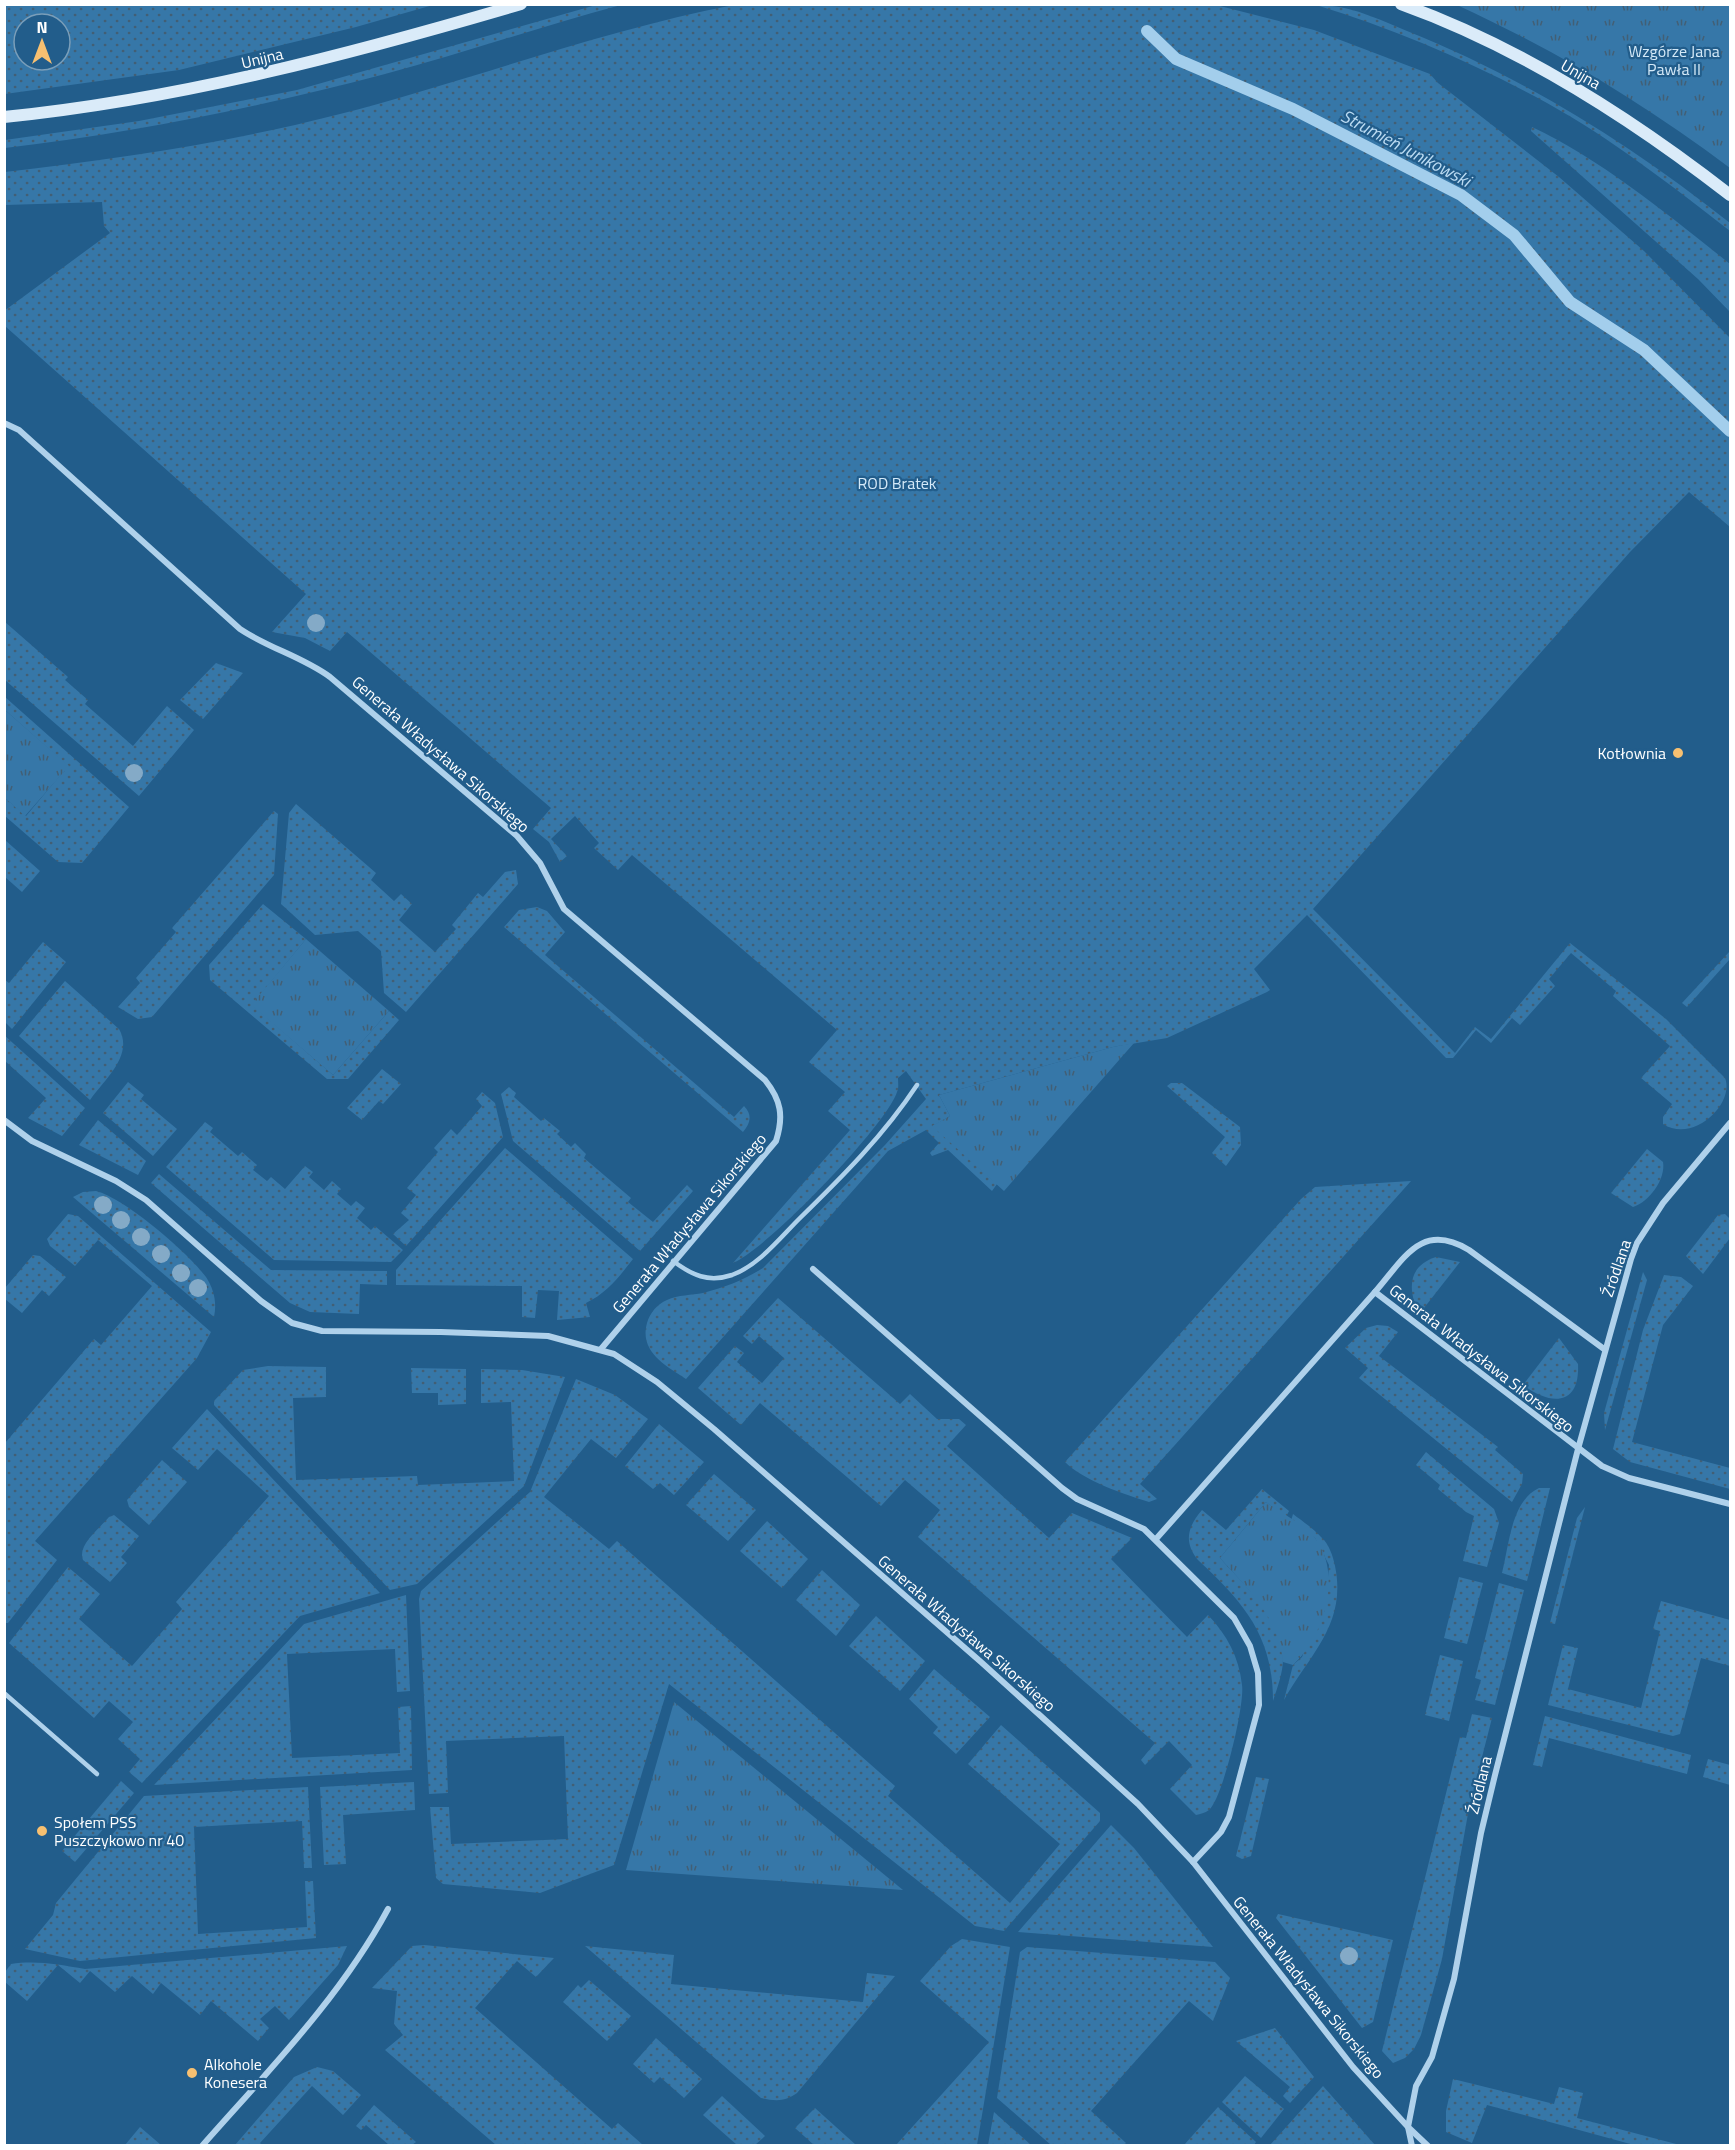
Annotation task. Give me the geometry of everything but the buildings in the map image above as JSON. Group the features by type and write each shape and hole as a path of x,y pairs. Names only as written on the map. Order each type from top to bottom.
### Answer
{"street":[{"name":"Unijna","path":"4,117 114,104 262,75 385,44 521,4"},
{"name":"Unijna","path":"1401,4 1497,46 1565,82 1684,160 1731,195"},
{"name":"Generała Władysława Sikorskiego","path":"4,423 19,430 240,629 255,639 311,663 330,677 517,836 540,863 564,909 769,1086 780,1103 780,1129 776,1141 601,1349"},
{"name":"Generała Władysława Sikorskiego","path":"4,1120 32,1141 116,1181 146,1200 261,1301 292,1323 322,1331 540,1336 601,1349 642,1371 714,1429 1106,1773 1193,1862 1353,2067 1408,2127 1428,2145"},
{"name":"Źródlana","path":"1408,2127 1416,2086 1432,2057 1454,1979 1481,1833 1604,1349 1637,1243 1663,1203 1731,1123"},
{"path":"1375,1292 1417,1245 1428,1239 1440,1238 1456,1242 1469,1250 1604,1349"},
{"path":"813,1269 1062,1488 1077,1499 1144,1529 1234,1618 1250,1646 1258,1673 1259,1705 1229,1817 1221,1832 1193,1862"},
{"name":"Generała Władysława Sikorskiego","path":"1156,1539 1375,1292 1578,1449"},
{"path":"1578,1449 1615,1473 1731,1504"},
{"path":"202,2145 317,2016 372,1939 388,1910"},
{"name":"Generała Władysława Sikorskiego","path":"1408,2127 1412,2145"}],"lane":[{"path":"673,1261 698,1277 710,1278 734,1274 758,1260 893,1122 917,1085"},
{"path":"4,1693 97,1774"}],"green space":[{"path":"4,5 433,5 356,27 179,70 5,94"},
{"path":"596,5 621,5 415,66 291,97 149,127 5,148 5,140 139,121 297,90"},
{"name":"ROD Bratek","path":"734,5 1216,5 1314,30 1430,74 1438,83 1559,177 1644,251 1730,338 1730,527 1689,492 1630,552 1313,909 1455,1053 1475,1027 1491,1039 1570,943 1666,1019 1725,1078 1724,1099 1709,1118 1687,1129 1675,1129 1663,1124 1663,1117 1672,1104 1641,1078 1670,1046 1613,996 1616,991 1571,953 1549,979 1555,986 1520,1025 1512,1018 1491,1043 1476,1030 1453,1058 1446,1058 1307,915 1254,969 1270,990 1267,992 1167,1038 1113,1047 939,1095 950,1116 933,1126 997,1184 992,1191 948,1150 932,1156 930,1153 939,1143 926,1130 888,1151 686,1379 656,1357 647,1342 646,1333 648,1319 657,1306 671,1298 703,1293 727,1286 763,1268 885,1145 926,1099 906,1071 898,1078 898,1090 888,1109 849,1158 771,1236 733,1263 850,1130 828,1111 845,1092 809,1062 837,1030 632,855 618,870 594,848 599,843 575,816 551,839 567,856 560,862 549,842 533,829 551,808 347,632 330,651 305,638 272,632 306,594 5,326 4,311 110,233 104,226 102,202 5,205 5,172 171,149 295,125 386,102 634,28"},
{"path":"1316,5 1340,7 1374,17 1451,50 1535,92 1615,140 1693,194 1730,223 1730,231 1618,147 1547,103 1434,48"},
{"name":"Wzgórze Jana Pawła II","path":"1457,5 1730,5 1730,168 1664,121 1598,79 1564,59"},
{"path":"1532,127 1610,172 1730,264 1730,312 1698,279 1531,131"},
{"path":"5,622 68,677 65,680 88,700 85,704 133,746 167,706 194,730 139,796 5,680"},
{"path":"216,663 243,673 203,719 180,700"},
{"path":"5,697 129,807 82,863 58,862 5,816 5,798 26,816 68,766 5,710"},
{"path":"5,710 69,766 25,816 5,798"},
{"path":"296,804 376,873 371,880 394,901 401,894 412,904 399,920 435,952 456,929 452,925 478,893 483,897 505,872 516,870 518,884 406,1012 384,993 381,951 358,931 315,935 281,904 289,813"},
{"path":"274,811 278,814 274,875 152,1017 138,1019 118,1007 140,983 136,978 176,932 172,928"},
{"path":"5,840 40,871 22,892 5,877"},
{"path":"263,904 306,939 252,1005 333,1075 389,1011 399,1020 348,1079 327,1079 210,980 209,965"},
{"path":"537,907 547,911 565,932 545,955 734,1117 744,1106 750,1119 743,1132 504,927 519,910"},
{"path":"306,939 389,1011 333,1075 251,1005"},
{"path":"43,942 66,962 12,1029 5,1022 5,980 9,983"},
{"path":"1730,951 1730,959 1687,1007 1682,1003"},
{"path":"65,981 119,1029 123,1039 123,1048 116,1066 90,1100 19,1036"},
{"path":"4,1035 85,1108 62,1136 28,1118 46,1098 5,1061"},
{"path":"1134,1043 1004,1191 932,1126 950,1116 939,1095"},
{"path":"382,1069 401,1084 383,1104 379,1101 362,1120 347,1108"},
{"path":"128,1082 144,1095 141,1099 177,1129 153,1156 103,1113"},
{"path":"1171,1083 1182,1083 1240,1127 1241,1145 1226,1166 1212,1153 1225,1137 1167,1086"},
{"path":"509,1087 516,1093 514,1097 541,1121 544,1118 560,1131 557,1134 571,1147 575,1143 586,1154 584,1158 631,1198 628,1202 653,1222 687,1185 693,1191 640,1251 513,1141 501,1094"},
{"path":"482,1092 495,1103 503,1137 406,1246 393,1234 409,1220 401,1213 416,1195 407,1188 438,1152 434,1148 451,1129 457,1135 482,1106 476,1099"},
{"path":"98,1120 146,1161 138,1175 79,1145"},
{"path":"205,1122 213,1128 210,1132 238,1156 242,1152 257,1165 253,1170 267,1181 271,1177 285,1189 305,1166 313,1172 309,1177 324,1190 332,1181 341,1189 337,1194 351,1206 356,1201 365,1208 357,1218 371,1230 375,1226 403,1250 391,1262 274,1260 166,1167"},
{"path":"505,1148 633,1259 618,1278 586,1303 590,1317 557,1320 559,1291 538,1290 535,1318 522,1317 522,1286 396,1285 396,1270"},
{"path":"1647,1149 1663,1162 1662,1176 1650,1195 1633,1207 1611,1193"},
{"path":"159,1174 271,1270 387,1271 387,1285 360,1284 359,1314 310,1312 290,1303 151,1183"},
{"path":"1411,1181 1140,1484 1157,1499 1149,1502 1117,1491 1082,1475 1065,1462 1301,1199 1315,1187"},
{"path":"96,1191 109,1196 139,1215 197,1266 213,1291 214,1317 73,1197 83,1192"},
{"path":"68,1214 78,1216 211,1332 197,1358 35,1541 57,1560 8,1623 5,1623 5,1443 94,1339 101,1345 152,1286 98,1240 75,1266 50,1246 47,1239"},
{"path":"1725,1214 1730,1219 1730,1238 1703,1274 1686,1256 1718,1215"},
{"path":"33,1255 40,1256 66,1277 49,1296 42,1290 22,1313 5,1299 5,1288"},
{"path":"1436,1257 1460,1262 1424,1308 1414,1301 1412,1286 1414,1274 1422,1264"},
{"path":"1643,1272 1647,1280 1605,1430 1604,1413"},
{"path":"1664,1275 1681,1277 1693,1286 1663,1325 1632,1442 1730,1468 1730,1489 1630,1462 1613,1449 1643,1330"},
{"path":"778,1298 900,1404 910,1394 937,1419 959,1419 966,1425 947,1446 1049,1538 1072,1513 1132,1538 1111,1559 1187,1637 1208,1615 1215,1623 1235,1656 1242,1695 1237,1730 1226,1770 1215,1802 1209,1810 1196,1815 1170,1789 1192,1765 1169,1741 1145,1765 1141,1760 1155,1743 918,1537 940,1510 905,1480 881,1506 760,1403 741,1425 698,1388 735,1346 744,1353 737,1362 762,1383 784,1358 759,1336 752,1344 743,1336"},
{"path":"1377,1325 1388,1326 1398,1332 1379,1356 1498,1447 1495,1450 1523,1474 1522,1484 1512,1502 1359,1378 1368,1368 1345,1348 1366,1328"},
{"path":"1559,1338 1578,1364 1577,1378 1569,1395 1553,1399 1533,1392 1523,1385"},
{"path":"268,1366 326,1367 326,1397 293,1398 296,1480 417,1476 418,1485 514,1481 511,1402 481,1403 481,1369 522,1370 565,1377 524,1486 417,1584 390,1590 214,1405 214,1401 243,1370"},
{"path":"411,1368 466,1369 466,1404 438,1405 438,1393 412,1393"},
{"path":"576,1379 615,1395 648,1419 616,1458 591,1439 544,1497 609,1549 617,1541 895,1786 888,1796 1010,1903 1060,1844 968,1764 1001,1725 1100,1813 1100,1821 1004,1931 975,1926 669,1684 614,1865 540,1893 443,1884 436,1878 430,1807 449,1807 451,1844 568,1839 564,1736 446,1741 448,1793 429,1794 419,1599 421,1591 530,1492"},
{"path":"207,1409 380,1593 300,1616 142,1783 129,1772 140,1759 118,1739 133,1722 109,1701 94,1718 9,1643 68,1567 100,1594 79,1619 132,1666 182,1609 176,1602 269,1496 217,1449 198,1470 172,1448"},
{"path":"659,1424 704,1462 674,1495 660,1483 653,1489 625,1466"},
{"path":"1426,1452 1494,1509 1499,1523 1487,1567 1463,1561 1474,1516 1438,1489 1440,1485 1416,1465"},
{"path":"162,1460 187,1482 149,1525 129,1507 127,1500"},
{"path":"714,1474 756,1510 728,1541 686,1505"},
{"path":"1539,1488 1550,1488 1527,1581 1502,1573 1517,1513 1522,1503"},
{"path":"1262,1489 1289,1511 1286,1517 1266,1502 1220,1558 1251,1591 1276,1630 1283,1659 1273,1701 1268,1657 1261,1638 1242,1606 1198,1560 1190,1547 1189,1540 1193,1522 1202,1510 1226,1530"},
{"path":"1266,1502 1298,1523 1315,1538 1323,1552 1328,1569 1329,1586 1321,1622 1304,1653 1293,1665 1283,1662 1280,1646 1269,1618 1220,1558"},
{"path":"1585,1507 1555,1624 1550,1623 1577,1518"},
{"path":"1293,1514 1326,1543 1334,1562 1337,1587 1336,1605 1324,1638 1284,1700 1293,1665 1302,1657 1327,1590 1329,1565 1315,1538 1291,1521"},
{"path":"114,1515 139,1536 121,1557 127,1563 110,1582 83,1560 82,1554 90,1537 109,1517"},
{"path":"767,1521 808,1559 782,1588 740,1551"},
{"path":"822,1570 860,1605 836,1636 796,1600"},
{"path":"1459,1577 1483,1583 1467,1644 1444,1638"},
{"path":"1499,1583 1524,1590 1495,1705 1475,1700 1481,1680 1475,1678"},
{"path":"406,1595 410,1691 397,1692 395,1649 287,1654 292,1758 400,1753 398,1707 411,1706 412,1770 154,1785 304,1624"},
{"path":"1661,1601 1730,1620 1730,1666 1701,1658 1680,1734 1673,1736 1548,1705 1563,1645 1578,1648 1568,1689 1641,1708 1660,1631 1653,1629"},
{"path":"876,1616 925,1661 900,1691 849,1646"},
{"path":"1440,1655 1463,1661 1449,1721 1425,1715"},
{"path":"934,1669 990,1717 956,1754 933,1733 938,1727 909,1699"},
{"path":"674,1702 903,1890 626,1870"},
{"path":"1472,1714 1492,1718 1469,1808 1442,1959 1421,2035 1414,2049 1405,2058 1393,2063 1382,2051 1460,1737 1466,1738"},
{"path":"1545,1716 1691,1755 1687,1774 1549,1738 1542,1767 1533,1765"},
{"path":"1708,1759 1730,1765 1730,1785 1703,1777"},
{"path":"1256,1777 1269,1779 1251,1856 1242,1859 1236,1856"},
{"path":"121,1781 134,1793 75,1862 62,1851"},
{"path":"414,1782 415,1810 343,1815 346,1864 324,1865 320,1787"},
{"path":"308,1787 312,1868 304,1868 302,1821 194,1827 198,1934 307,1927 305,1881 313,1881 316,1938 80,1961 25,1949 53,1915 56,1903 144,1796"},
{"path":"1111,1825 1134,1848 1213,1947 1018,1932"},
{"path":"1278,1914 1393,1940 1373,2022 1362,2028 1276,1918"},
{"path":"962,1939 1010,1947 977,2145 896,2145 989,2042 920,1981 951,1946"},
{"path":"424,1945 554,1958 536,1977 517,1961 475,2008 612,2129 618,2123 643,2145 496,2145 385,2050 403,2035 394,2024 397,1991 372,1988 412,1946"},
{"path":"347,1946 338,1965 289,2020 275,2006 260,2019 269,2028 258,2041 211,2001 200,2015 161,1983 153,1994 132,1976 115,1992 90,1971 80,1983 58,1965 27,2001 5,1982 5,1972 11,1964 48,1963 85,1969"},
{"path":"585,1946 674,1955 671,1984 863,2002 867,1973 895,1976 797,2093 784,2099 771,2100 761,2098"},
{"path":"1027,1947 1215,1962 1230,1978 1213,2021 1189,2001 1091,2111 1126,2143 1124,2145 1051,2145 997,2098 1020,1952"},
{"path":"589,1980 631,2016 607,2041 563,2002 578,1985 581,1988"},
{"path":"1275,2028 1314,2077 1290,2103 1283,2096 1290,2087 1236,2041"},
{"path":"656,2038 702,2079 684,2098 660,2077 654,2083 633,2064"},
{"path":"317,2067 333,2071 361,2095 343,2115 312,2086 260,2143 262,2145 235,2145 294,2077"},
{"path":"1245,2076 1284,2109 1261,2138 1222,2102"},
{"path":"1453,2079 1554,2104 1559,2087 1583,2093 1577,2118 1680,2145 1634,2145 1487,2105 1472,2143 1446,2132 1446,2111"},
{"path":"1323,2086 1375,2145 1270,2145"},
{"path":"722,2096 765,2136 755,2145 737,2145 703,2115"},
{"path":"374,2105 416,2142 412,2145 389,2145 366,2125 361,2130 356,2126"},
{"path":"1218,2107 1256,2142 1254,2145 1184,2145"},
{"path":"815,2108 856,2145 814,2145 795,2128"},
{"path":"994,2112 1031,2145 988,2145"},
{"path":"140,2127 161,2145 125,2145"}],"waterway":[{"name":"Strumień Junikowski","path":"1147,31 1176,59 1293,109 1461,195 1514,235 1570,302 1644,350 1730,431"}],"place":[{"name":"Kotłownia","path":"1678,753"},
{"name":"Społem PSS Puszczykowo nr 40","path":"42,1831"},
{"name":"Alkohole Konesera","path":"192,2073"}]}
